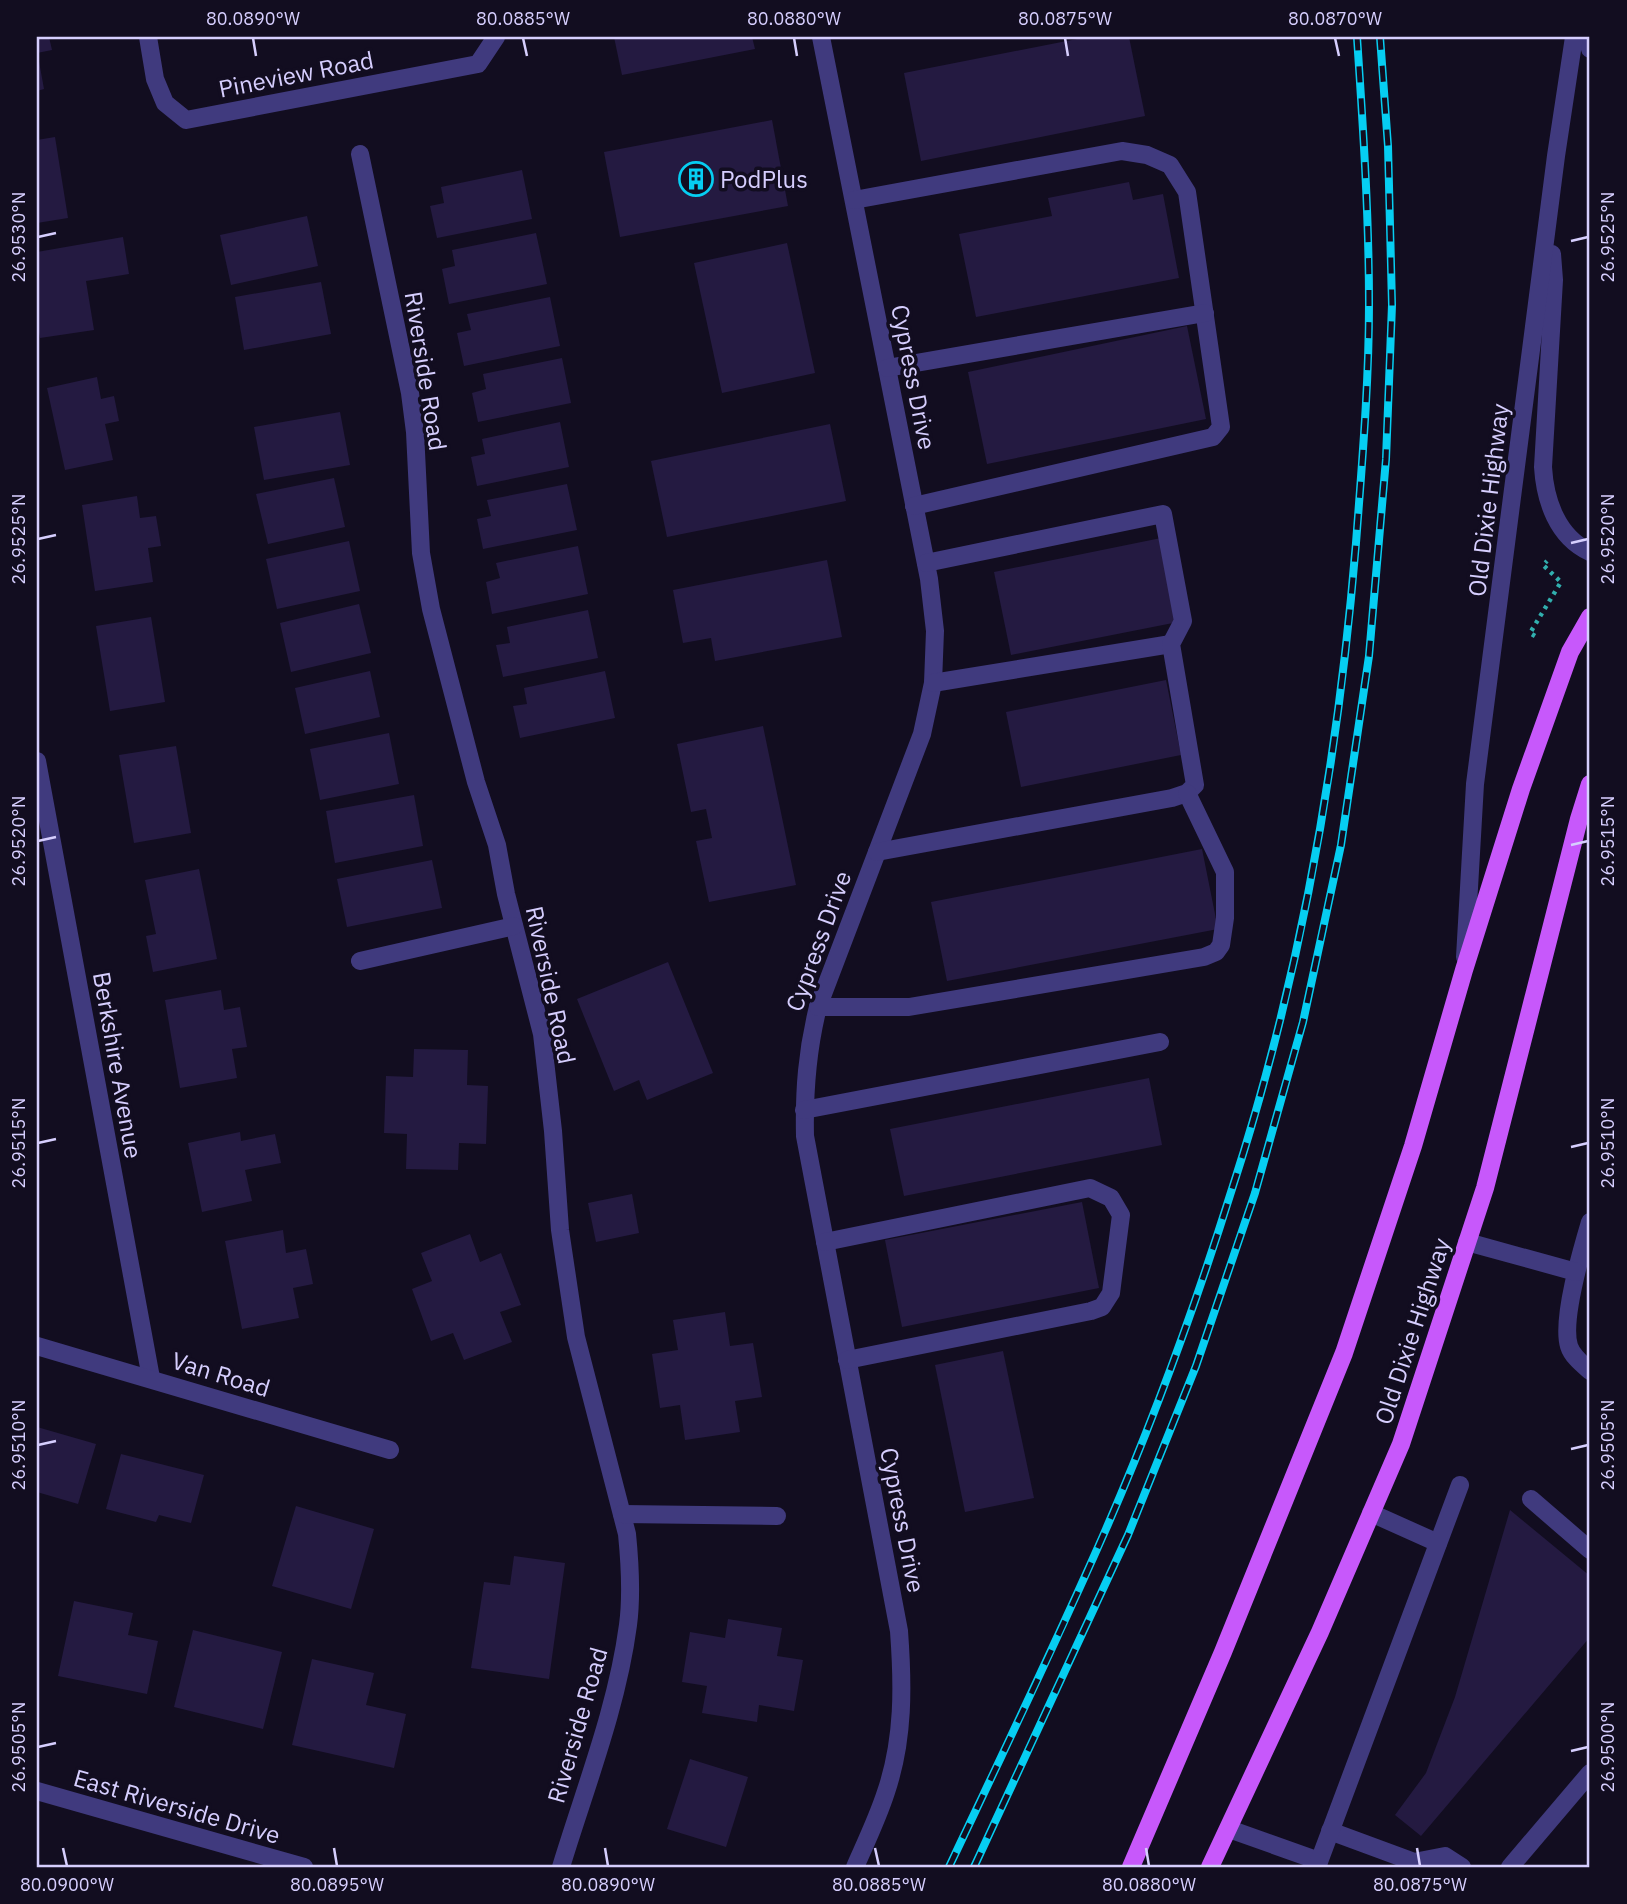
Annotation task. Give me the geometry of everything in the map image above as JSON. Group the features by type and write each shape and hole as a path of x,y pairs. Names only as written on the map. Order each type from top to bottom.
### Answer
{"main road":[{"name":"Old Dixie Highway","path":"1131,1867 1223,1652 1344,1353 1413,1146 1464,970 1521,789 1570,652 1590,617"},
{"name":"Old Dixie Highway","path":"1210,1867 1321,1632 1401,1444 1485,1188 1590,784"}],"street":[{"name":"Pineview Road","path":"148,37 155,79 165,103 186,120 478,64 496,37"},
{"name":"Cypress Drive","path":"821,37 926,563 935,631 933,683 922,734 818,1007 804,1083 805,1136 899,1631 903,1685 899,1739 886,1791 855,1867"},
{"name":"Old Dixie Highway","path":"1464,970 1475,784 1574,37"},
{"path":"1588,37 1590,49"},
{"path":"854,200 1122,151 1147,155 1170,165 1187,192 1221,427 1213,437 914,506"},
{"name":"Riverside Road","path":"360,154 410,393 415,432 421,553 431,609 476,782 497,845 514,926 542,1034 554,1131 560,1230 576,1337 627,1534 628,1622 619,1681 561,1867"},
{"path":"1549,216 1554,280 1543,467 1544,492 1562,528 1579,547 1590,552"},
{"path":"887,368 1205,313"},
{"path":"877,852 1172,798 1187,793 1195,785 1171,644 1183,621 1163,514 926,563"},
{"path":"933,683 1171,644"},
{"name":"Berkshire Avenue","path":"37,761 151,1378"},
{"path":"818,1007 909,1007 1204,957 1216,952 1221,945 1225,918 1225,872 1187,793"},
{"path":"360,961 514,926"},
{"path":"804,1110 1160,1042"},
{"path":"825,1242 1090,1188 1111,1198 1121,1215 1111,1293 1102,1307 848,1360"},
{"path":"1590,1222 1576,1272 1567,1335 1570,1349 1590,1371"},
{"path":"1467,1242 1576,1272"},
{"name":"Van Road","path":"37,1346 390,1450"},
{"path":"1229,1829 1318,1864 1460,1485"},
{"path":"1531,1499 1590,1550"},
{"path":"1371,1513 1438,1543"},
{"path":"622,1514 777,1516"},
{"path":"1510,1867 1590,1773"},
{"name":"East Riverside Drive","path":"37,1791 280,1864 304,1867"},
{"path":"1331,1832 1414,1862 1445,1856 1462,1867"}],"path":[{"path":"1535,636 1530,634 1561,582 1543,565 1547,561"}],"building":[{"path":"37,37 49,37 52,50 37,53"},
{"path":"614,37 752,37 755,49 622,75"},
{"path":"1087,37 1129,37 1145,116 921,161 904,73"},
{"path":"37,57 44,89 37,91"},
{"name":"PodPlus","path":"772,120 788,206 620,237 604,152"},
{"path":"55,137 68,218 37,223 37,140"},
{"path":"522,170 532,219 437,238 430,206 444,203 441,187"},
{"path":"1129,182 1133,200 1163,194 1179,278 976,317 959,234 1052,216 1048,198"},
{"path":"307,216 318,266 231,285 220,235"},
{"path":"536,233 547,284 449,304 442,269 455,266 452,250"},
{"path":"123,237 129,274 86,281 94,330 40,338 37,320 37,252"},
{"path":"787,243 815,373 722,393 694,263"},
{"path":"321,282 331,334 244,350 235,297"},
{"path":"550,297 560,346 464,366 457,333 471,330 467,314"},
{"path":"1187,326 1206,419 987,464 968,372"},
{"path":"562,358 571,403 478,422 472,393 486,389 483,374"},
{"path":"97,377 101,399 114,396 119,421 105,424 113,460 65,470 47,388"},
{"path":"340,412 350,465 264,480 254,427"},
{"path":"560,422 569,467 477,486 471,457 485,454 482,439"},
{"path":"830,424 846,501 667,537 651,461"},
{"path":"334,478 345,527 268,544 256,494"},
{"path":"567,484 577,530 483,549 477,519 491,516 487,500"},
{"path":"137,496 140,518 156,516 161,546 148,548 153,582 95,591 82,505"},
{"path":"1161,538 1178,622 1011,655 994,572"},
{"path":"349,541 360,591 277,609 266,559"},
{"path":"578,546 588,594 492,614 486,582 500,578 496,563"},
{"path":"827,560 842,637 715,661 711,638 683,643 673,590"},
{"path":"359,604 371,653 291,672 280,623"},
{"path":"588,610 598,658 503,677 496,645 510,643 507,627"},
{"path":"151,617 165,702 110,711 96,626"},
{"path":"370,671 380,717 305,734 295,688"},
{"path":"605,671 615,718 520,738 513,706 527,704 524,688"},
{"path":"1166,680 1181,755 1021,787 1006,712"},
{"path":"763,726 796,885 709,902 696,841 712,838 706,809 691,812 677,744"},
{"path":"389,733 399,784 320,800 310,749"},
{"path":"176,746 191,833 134,843 119,755"},
{"path":"414,795 423,846 335,863 326,811"},
{"path":"1202,849 1218,929 947,981 931,902"},
{"path":"432,860 442,908 347,927 337,879"},
{"path":"199,869 217,959 153,972 146,936 156,934 145,880"},
{"path":"668,962 713,1073 647,1100 639,1080 614,1091 577,999"},
{"path":"221,990 224,1010 240,1007 247,1047 232,1049 237,1078 180,1088 165,1000"},
{"path":"414,1049 468,1050 467,1085 488,1086 486,1144 459,1143 458,1170 406,1169 407,1134 384,1133 386,1076 413,1077"},
{"path":"1149,1078 1162,1145 904,1196 890,1129"},
{"path":"240,1132 241,1141 275,1134 281,1163 245,1170 252,1201 202,1212 188,1143"},
{"path":"632,1194 639,1233 596,1242 588,1203"},
{"path":"1082,1202 1099,1288 902,1327 885,1240"},
{"path":"283,1230 286,1253 306,1249 313,1284 293,1288 299,1318 242,1329 225,1241"},
{"path":"470,1234 480,1262 501,1253 521,1305 500,1312 512,1342 464,1360 453,1333 431,1341 412,1289 432,1281 421,1253"},
{"path":"725,1312 730,1346 753,1343 762,1397 735,1401 740,1432 685,1440 680,1405 660,1408 652,1354 678,1350 673,1320"},
{"path":"1003,1351 1034,1498 965,1512 935,1365"},
{"path":"37,1427 96,1444 78,1504 37,1492"},
{"path":"121,1454 204,1475 191,1523 159,1515 156,1522 106,1509"},
{"path":"296,1506 374,1529 351,1609 272,1586"},
{"path":"1510,1510 1590,1576 1590,1637 1421,1836 1395,1815 1426,1773 1455,1697"},
{"path":"514,1556 565,1563 549,1679 471,1668 484,1582 510,1585"},
{"path":"74,1601 133,1613 128,1635 158,1641 147,1694 58,1676"},
{"path":"728,1619 782,1628 777,1656 803,1660 794,1711 759,1705 757,1722 702,1713 707,1686 682,1682 690,1632 725,1638"},
{"path":"193,1630 282,1652 263,1729 174,1707"},
{"path":"312,1659 374,1673 366,1705 406,1714 394,1768 292,1745"},
{"path":"690,1759 748,1777 726,1847 667,1829"}],"railway":[{"path":"949,1867 1029,1699 1124,1488 1204,1275 1278,1031 1313,869 1327,788 1339,707 1356,543 1369,334 1365,170 1357,37"},
{"path":"974,1867 1128,1535 1196,1366 1255,1193 1303,1022 1341,845 1369,656 1386,459 1392,305 1388,146 1380,37"}],"place":[{"name":"PodPlus","path":"696,179"}]}
